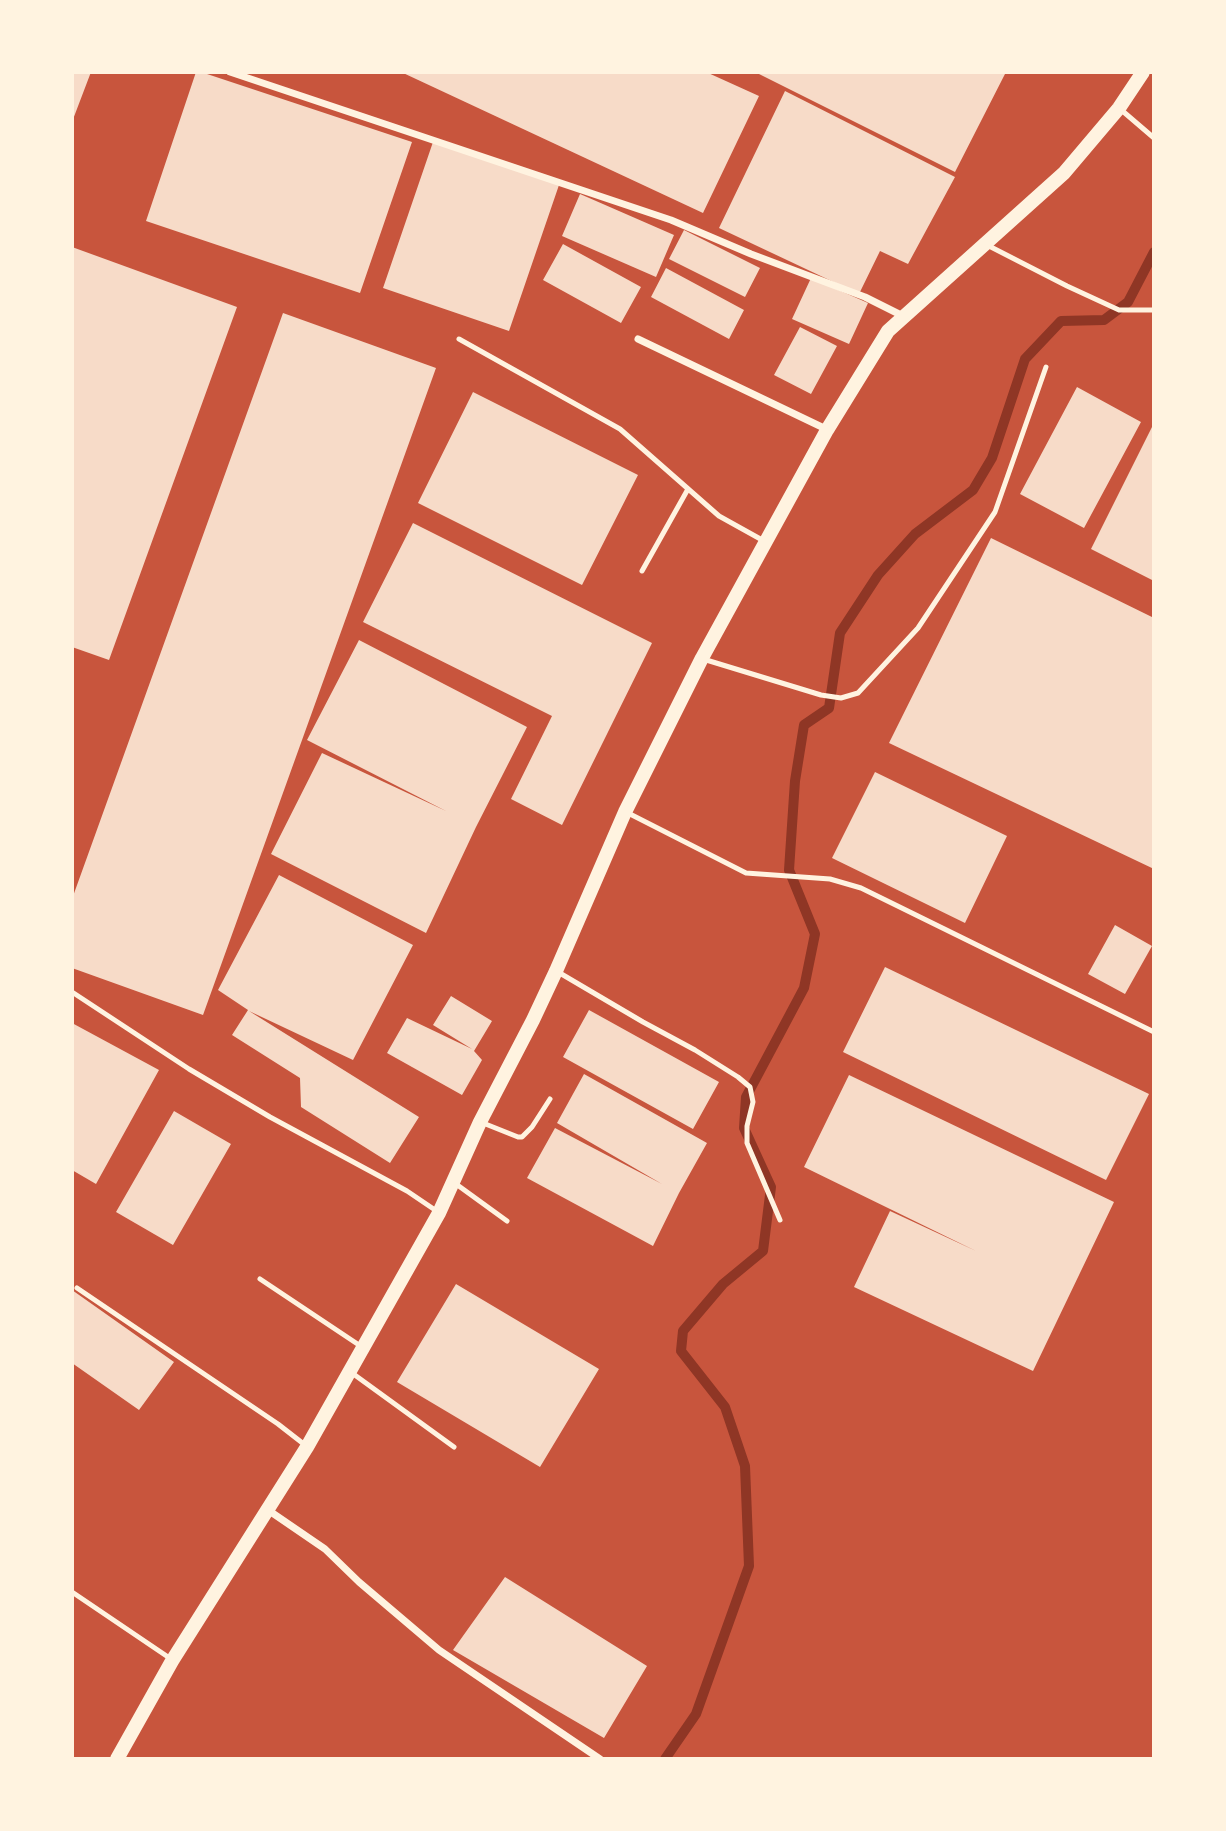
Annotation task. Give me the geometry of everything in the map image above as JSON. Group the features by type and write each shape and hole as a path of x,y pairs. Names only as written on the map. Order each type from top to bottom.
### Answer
{"main road":[{"path":"117,1759 172,1661 307,1447 439,1213 480,1122 556,971 625,812 702,658 827,430 888,331 1064,173 1119,108 1143,72"}],"street":[{"path":"230,72 671,220 865,297 903,316"},
{"path":"638,339 827,430"},
{"path":"267,1509 324,1549 439,1650 600,1759"}],"lane":[{"path":"1119,108 1154,138"},
{"path":"984,243 1119,310 1154,310"},
{"path":"459,340 620,429 719,516 764,542"},
{"path":"702,658 821,695 841,698 858,693 918,628 995,512 1046,367"},
{"path":"642,571 688,489"},
{"path":"625,812 746,873 830,879 861,888 1154,1032"},
{"path":"556,971 695,1050 750,1087 753,1102 747,1126 747,1143 780,1220"},
{"path":"72,992 189,1069 270,1117 407,1191 439,1213"},
{"path":"480,1122 522,1137 532,1127 550,1099"},
{"path":"453,1182 507,1221"},
{"path":"260,1279 363,1347"},
{"path":"77,1288 278,1424 307,1447"},
{"path":"350,1371 454,1447"},
{"path":"72,1592 172,1661"}],"building":[{"path":"72,72 91,72 72,122"},
{"path":"196,72 412,142 360,293 146,221"},
{"path":"401,72 706,72 759,96 703,213"},
{"path":"755,72 1006,72 955,172"},
{"path":"785,91 955,177 908,264 880,251 859,294 719,228"},
{"path":"433,142 559,185 509,331 383,288"},
{"path":"580,194 674,235 656,277 562,236"},
{"path":"684,230 760,268 745,297 669,259"},
{"path":"563,244 641,287 621,323 543,280"},
{"path":"72,247 237,307 109,660 72,647"},
{"path":"666,268 744,310 729,339 651,297"},
{"path":"811,278 868,303 849,344 792,319"},
{"path":"283,313 436,368 203,1015 72,968 72,899"},
{"path":"800,327 837,346 811,394 774,375"},
{"path":"1077,387 1141,422 1084,528 1020,494"},
{"path":"473,392 638,475 582,585 418,503"},
{"path":"1154,423 1154,581 1091,549"},
{"path":"413,523 652,643 562,825 511,799 552,716 363,622"},
{"path":"991,538 1154,618 1154,869 889,743"},
{"path":"359,640 527,727 426,933 271,854 322,753 446,811 307,740"},
{"path":"875,772 1007,836 965,923 832,858"},
{"path":"279,875 413,945 353,1060 249,1011 419,1117 390,1163 301,1107 300,1078 232,1035 248,1010 218,990"},
{"path":"1115,925 1152,946 1125,994 1088,974"},
{"path":"885,967 1149,1094 1106,1180 843,1052"},
{"path":"451,996 492,1021 474,1051 482,1060 462,1095 387,1053 407,1018 472,1049 433,1025"},
{"path":"589,1010 719,1082 693,1129 563,1057"},
{"path":"72,1023 159,1070 96,1184 72,1170"},
{"path":"584,1074 707,1143 653,1246 527,1178 555,1128 662,1184 557,1123"},
{"path":"849,1075 1114,1202 1033,1371 854,1287 890,1211 976,1251 804,1167"},
{"path":"174,1111 231,1144 173,1245 116,1212"},
{"path":"456,1284 599,1369 540,1467 397,1382"},
{"path":"72,1290 174,1362 139,1410 72,1363"},
{"path":"505,1577 647,1666 604,1738 453,1650"}],"waterway":[{"path":"665,1759 696,1714 749,1566 745,1466 725,1407 681,1351 683,1331 723,1284 763,1251 771,1187 744,1128 746,1097 804,988 815,934 789,870 795,781 804,725 829,708 840,633 878,575 915,534 973,490 992,458 1025,359 1061,321 1104,320 1128,302 1154,252"}]}
